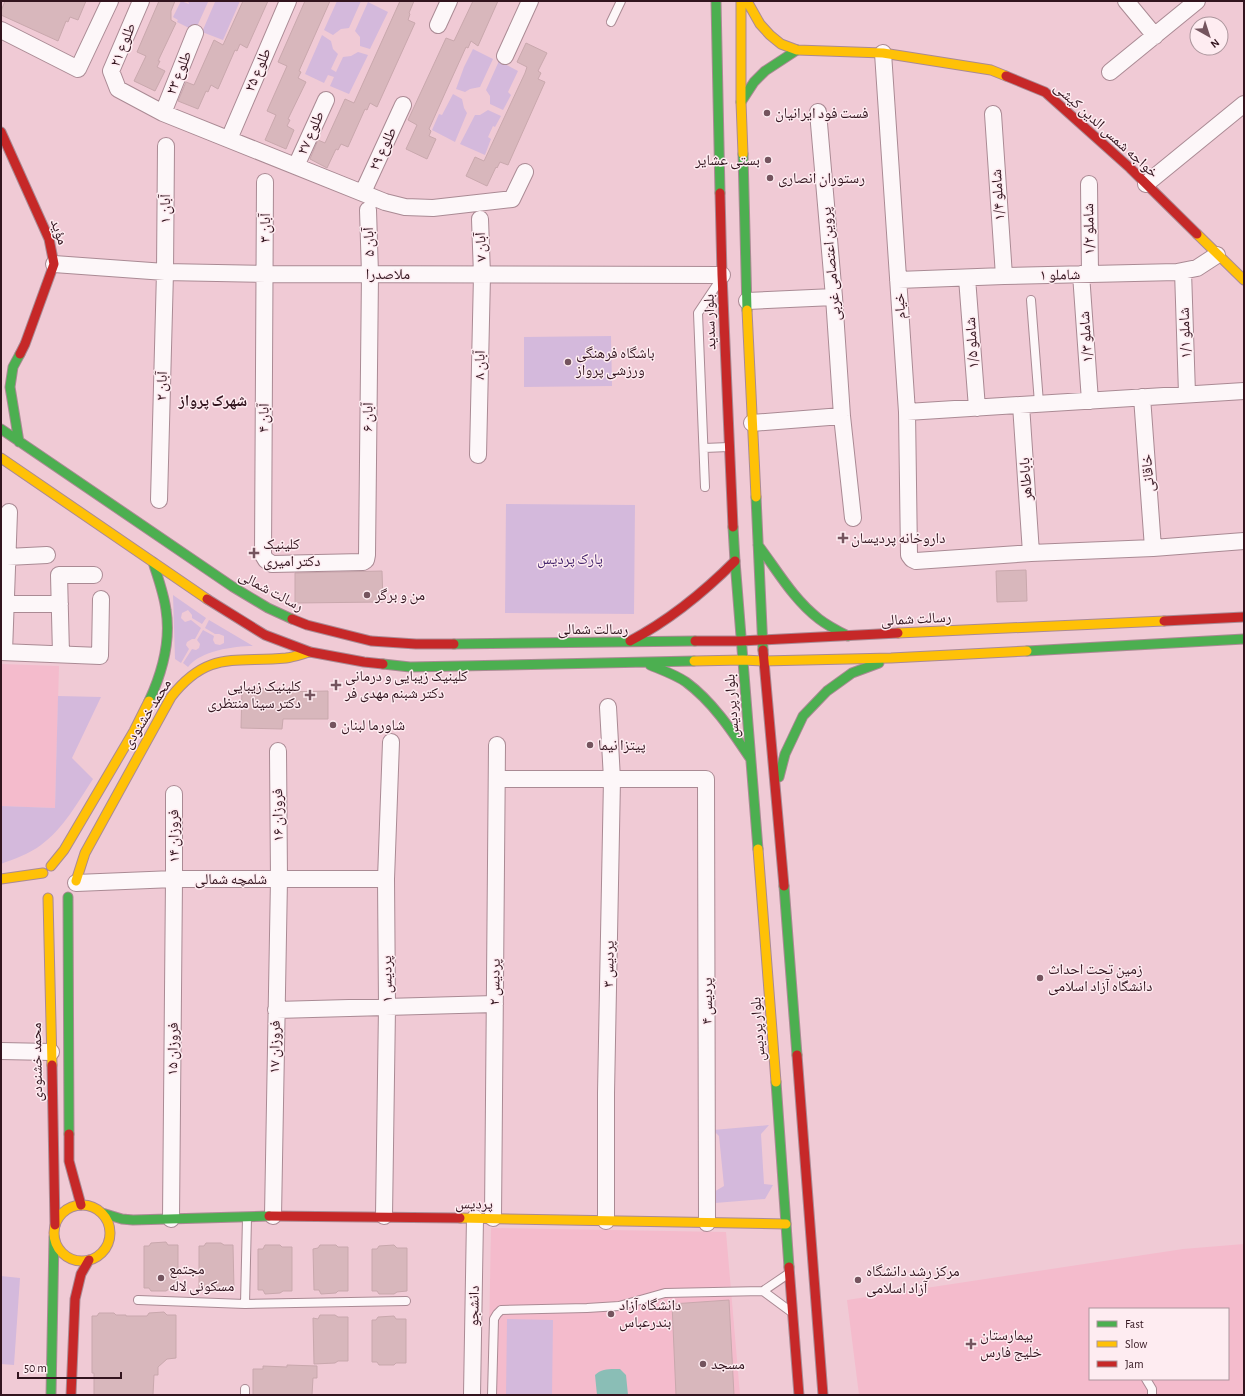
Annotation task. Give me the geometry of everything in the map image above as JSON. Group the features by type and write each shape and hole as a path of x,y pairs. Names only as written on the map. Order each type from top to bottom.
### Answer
{"main road":[{"name":"بلوار سدید","path":"716,1 722,275 735,561 748,588 762,640 763,661"},
{"name":"بلوار سدید","path":"741,1 741,102 747,301 758,545 748,588 741,641"},
{"name":"خواجه شمس الدين كيشی","path":"747,1 760,24 770,35 781,44 797,50 883,53 991,70 1045,92 1146,184 1244,280"},
{"path":"741,102 754,82 765,71 797,50"},
{"name":"مؤید","path":"1,132 49,240 54,264 25,344 13,367 10,387 19,442"},
{"path":"7,356 25,344"},
{"name":"رسالت شمالی","path":"1,429 232,586 268,608 307,625 371,641 416,644 627,643 682,652 743,660 763,661 810,649 848,636 1244,617"},
{"name":"رسالت شمالی","path":"1,458 207,599 265,635 310,652 364,662 410,667 645,662 682,652 741,641 762,640 810,649 891,658 1244,640"},
{"path":"758,545 793,593 814,615 830,627 848,636"},
{"path":"627,643 670,618 699,596 735,561"},
{"name":"محمد خشنودی","path":"43,873 64,850 154,694 164,659 167,618 163,597 153,562"},
{"name":"بلوار پردیس","path":"741,641 750,758 766,821 823,1395"},
{"name":"محمد خشنودی","path":"54,1225 50,1052 60,889 86,853 127,775 171,697 182,683 198,671 209,665 220,662 242,659 287,658 310,652"},
{"path":"776,789 785,754 803,716 827,691 852,673 891,658"},
{"name":"بلوار پردیس","path":"763,661 776,789 766,821 762,902 800,1395"},
{"path":"645,662 685,682 708,701 750,758"},
{"path":"161,673 167,669 175,671 182,683"},
{"path":"51,866 62,865"},
{"path":"43,873 40,879 60,889"},
{"path":"1,879 43,873"},
{"name":"محمد خشنودی","path":"60,889 69,1161 81,1205"},
{"path":"51,1395 54,1225 58,1217 64,1211 81,1205 89,1206 102,1214 107,1221 110,1229 107,1246"},
{"name":"پردیس","path":"102,1214 133,1220 247,1218 273,1216 384,1216 786,1224"},
{"path":"138,1229 166,1219"},
{"path":"54,1237 56,1246 62,1253 70,1259 79,1261 96,1257 118,1238"},
{"path":"71,1395 75,1299 81,1274 88,1260"}],"street":[{"path":"1,30 78,69 110,1"},
{"name":"طلوع ۲۱","path":"141,1 111,71 118,89 163,113"},
{"name":"طلوع ۲۵","path":"229,139 288,1"},
{"path":"438,25 449,1"},
{"path":"505,56 530,1"},
{"path":"1126,1 1155,36"},
{"path":"1110,72 1197,1"},
{"name":"طلوع ۲۳","path":"163,113 196,33"},
{"name":"خیام","path":"883,53 907,412 909,554 912,559 916,561 1031,553"},
{"name":"طلوع ۲۷","path":"296,166 326,100"},
{"path":"1146,184 1244,104"},
{"name":"طلوع ۲۹","path":"363,192 403,105"},
{"name":"پروین اعتصامی غربی","path":"818,112 834,297 842,416 853,518"},
{"path":"163,113 386,202 405,207 428,208 512,200 525,172"},
{"name":"شاملو ۱/۴","path":"993,114 1004,276"},
{"name":"آبان ۱","path":"165,272 166,146"},
{"name":"آبان ۳","path":"265,182 266,274"},
{"name":"شاملو ۱/۲","path":"1086,274 1089,184"},
{"name":"آبان ۵","path":"368,210 370,274"},
{"name":"آبان ۷","path":"480,219 482,275"},
{"name":"شاملو ۱","path":"898,280 1178,272 1197,268 1218,255"},
{"name":"ملاصدرا","path":"54,264 165,272 266,274 722,275"},
{"name":"شاملو ۱/۱","path":"1183,271 1187,394"},
{"name":"آبان ۲","path":"159,500 165,272"},
{"name":"آبان ۴","path":"266,274 263,555 266,560 272,564 362,562 366,560"},
{"name":"آبان ۶","path":"366,560 370,274"},
{"name":"شاملو ۱/۳","path":"1086,274 1090,401"},
{"name":"آبان ۸","path":"478,455 482,275"},
{"name":"شاملو ۱/۵","path":"967,278 977,408"},
{"path":"747,301 834,297"},
{"path":"907,412 1244,391"},
{"name":"خاقانی","path":"1142,397 1154,548"},
{"name":"باباطاهر","path":"1021,405 1031,553"},
{"path":"752,423 842,416"},
{"path":"9,512 4,559 2,652 100,656 101,599"},
{"path":"1031,553 1154,548 1244,541"},
{"path":"4,559 47,555"},
{"path":"61,654 59,575 94,576"},
{"path":"3,604 60,604"},
{"name":"پردیس ۳","path":"606,1221 606,1093 612,779 608,708"},
{"name":"پردیس ۱","path":"384,1216 387,1007 386,879 391,742"},
{"name":"پردیس ۲","path":"493,1218 497,745"},
{"name":"فروزان ۱۶","path":"278,751 279,879"},
{"path":"497,779 612,779"},
{"name":"پردیس ۴","path":"612,779 706,779 707,1223"},
{"name":"فروزان ۱۴","path":"174,794 174,879"},
{"name":"شلمچه شمالی","path":"60,889 174,879 386,879"},
{"name":"فروزان ۱۵","path":"166,1219 174,879"},
{"name":"فروزان ۱۷","path":"273,1216 279,879"},
{"path":"276,1010 495,1004"},
{"path":"1,1051 50,1052"},
{"name":"دانشجو","path":"472,1395 475,1218"}],"lane":[{"path":"611,22 621,1"},
{"path":"705,487 698,313 722,275"},
{"path":"1031,300 1039,403"},
{"path":"704,448 730,447"},
{"path":"245,1304 247,1218"},
{"path":"492,1395 494,1319 501,1310 619,1306 665,1293 763,1291 790,1273"},
{"path":"763,1291 793,1313"},
{"path":"138,1300 245,1304 406,1301"},
{"path":"1147,1380 1152,1389 1152,1395"}],"shaded area":[{"path":"1,664 59,666 55,808 1,806"},
{"name":"دانشگاه آزاد بندرعباس","path":"491,1228 726,1232 740,1395 488,1395"},
{"name":"بیمارستان خلیج فارس","path":"1244,1244 1244,1395 859,1395 847,1300 1183,1249"},
{"path":"620,1369 626,1375 628,1395 597,1395 595,1375 604,1370"}],"green space":[{"path":"181,1 189,4 188,1 208,2 195,31 177,22 178,20 173,17"},
{"path":"240,1 223,40 202,32 215,2"},
{"path":"337,1 361,1 349,28 341,29 333,35 324,30"},
{"path":"368,2 388,12 370,49 360,46 360,37 355,31"},
{"path":"322,35 331,41 333,49 338,54 331,69 336,72 343,57 351,56 358,52 368,55 349,94 330,86 334,77 328,75 324,83 305,74"},
{"path":"473,49 493,59 480,87 470,89 465,92 456,89 464,67"},
{"path":"499,61 518,71 508,92 511,95 503,110 490,104 490,96 486,90"},
{"path":"453,94 462,99 467,113 455,142 432,130 439,114 442,115"},
{"path":"488,110 501,116 495,127 493,126 488,137 491,139 485,155 460,144 475,115 480,115"},
{"name":"باشگاه فرهنگی ورزشی پرواز","path":"611,336 612,386 524,387 524,337"},
{"name":"پارک پردیس","path":"506,504 635,505 634,614 505,613"},
{"path":"173,595 206,618 202,624 192,618 192,615 188,610 182,613 181,618 185,622 191,620 201,628 195,639 187,642 186,645 189,649 181,663 175,659"},
{"path":"209,620 253,646 218,650 201,657 188,667 183,663 192,649 196,650 199,648 200,644 197,640 203,630 214,636 213,640 215,644 220,645 224,643 224,636 215,634 205,628"},
{"path":"58,696 101,697 72,758 93,779 70,815 49,839 32,851 1,864 1,806 55,808"},
{"path":"769,1125 761,1134 764,1184 773,1185 765,1199 715,1203 712,1193 724,1186 719,1136 713,1130"},
{"path":"1,1276 20,1278 14,1365 1,1364"},
{"path":"507,1319 553,1320 552,1395 506,1395"}],"building":[{"path":"5,1 86,1 78,20 70,17 68,22 66,21 58,41 1,15"},
{"path":"159,1 175,1 171,11 171,20 176,23 158,61 160,61 157,67 165,71 155,91 134,81 146,56 137,52"},
{"path":"243,1 268,1 247,48 240,44 237,51 235,50 218,89 211,85 208,92 206,91 198,109 178,101 186,82 194,85 214,40 223,45"},
{"path":"305,1 330,1 299,71 301,72 298,78 306,82 288,119 290,120 287,126 294,130 286,149 265,140 276,115 267,111 287,66 278,62"},
{"path":"400,1 414,1 408,20 415,23 377,107 370,103 367,110 365,109 348,147 341,144 338,150 336,149 327,168 310,159 318,140 325,143 345,99 354,103"},
{"path":"473,1 498,1 478,46 471,41 468,48 466,47 446,91 429,129 431,131 429,136 436,139 427,159 406,149 417,125 408,120 446,38 454,41"},
{"path":"526,43 547,53 538,71 541,73 538,79 545,82 508,165 500,162 487,186 466,176 475,157 484,161 525,73 527,67 517,62"},
{"path":"1026,570 1027,601 997,602 996,571"},
{"path":"382,571 383,602 295,603 295,573"},
{"path":"242,688 284,689 284,692 328,691 328,719 283,719 282,729 241,728"},
{"path":"166,1242 168,1245 178,1245 178,1288 169,1289 166,1291 151,1291 149,1288 144,1288 144,1246 149,1246 151,1243"},
{"path":"206,1243 233,1245 234,1289 206,1291 204,1288 199,1288 199,1246 204,1246"},
{"path":"265,1245 292,1247 292,1291 265,1294 263,1290 258,1290 258,1249 263,1249"},
{"path":"320,1245 348,1247 348,1291 321,1294 319,1290 314,1290 313,1249 318,1248"},
{"path":"394,1245 397,1248 407,1248 407,1291 397,1292 394,1294 379,1294 377,1291 372,1291 372,1249 377,1249 379,1246"},
{"name":"مسجد","path":"729,1300 734,1395 676,1395 672,1304"},
{"path":"164,1312 167,1315 176,1315 176,1358 167,1359 158,1367 158,1375 154,1375 153,1395 94,1395 94,1373 92,1373 92,1316 97,1316 99,1313 114,1313 116,1315 126,1316 147,1316 149,1313"},
{"path":"320,1315 348,1317 348,1361 314,1364 313,1318 318,1319"},
{"path":"394,1316 396,1319 406,1319 406,1363 379,1365 377,1362 372,1362 372,1320 376,1320 378,1317"},
{"path":"287,1365 317,1366 317,1378 313,1378 312,1395 253,1395 253,1369 263,1369 263,1366 287,1367"}],"traffic: fast":[{"path":"716,1 720,193"},
{"path":"741,102 754,82 765,71 797,50"},
{"path":"743,154 747,310"},
{"path":"19,442 10,387 13,367 20,354"},
{"path":"1,429 233,587 268,608 292,619"},
{"path":"756,497 763,650"},
{"path":"733,527 758,849"},
{"path":"758,545 801,603 822,622 848,636"},
{"path":"149,701 158,679 164,657 167,633 165,604 153,562"},
{"path":"1027,651 1244,639"},
{"path":"454,644 695,641"},
{"path":"383,664 410,667 694,661"},
{"path":"779,777 785,754 803,716 827,691 852,673 879,663"},
{"path":"650,665 678,677 696,690 721,717 750,758"},
{"path":"784,886 797,1055"},
{"path":"68,897 69,1134"},
{"path":"776,1082 789,1267"},
{"path":"102,1213 122,1219 133,1220 269,1216"},
{"path":"51,1395 54,1237"}],"traffic: slow":[{"path":"741,1 741,102 743,154"},
{"path":"747,1 760,24 770,35 781,44 797,50 883,53 991,70 1006,76"},
{"path":"1197,234 1244,280"},
{"path":"747,310 756,497"},
{"path":"1,458 207,599"},
{"path":"898,633 1164,621"},
{"path":"694,661 891,658 1027,651"},
{"path":"76,881 85,853 171,697 184,682 197,672 210,665 237,660 286,658 310,652"},
{"path":"51,866 64,850 134,731 149,701"},
{"path":"758,849 776,1082"},
{"path":"1,879 43,873"},
{"path":"48,898 52,1065"},
{"path":"82,1205 93,1207 102,1213 108,1222 110,1233 108,1244 102,1253 93,1259 82,1261 71,1259 62,1253 56,1244 54,1233 56,1222 62,1213 71,1207 82,1205"},
{"path":"460,1218 786,1224"}],"traffic: jam":[{"path":"1006,76 1045,92 1130,168 1197,234"},
{"path":"1,132 49,239 54,264 20,354"},
{"path":"720,193 733,527"},
{"path":"630,641 645,633 686,605 735,561"},
{"path":"207,599 265,635 310,652 383,664"},
{"path":"1164,621 1244,617"},
{"path":"292,619 307,625 371,641 416,644 454,644"},
{"path":"695,641 741,641 898,633"},
{"path":"763,650 784,886"},
{"path":"797,1055 823,1395"},
{"path":"52,1065 55,1225"},
{"path":"69,1134 69,1161 81,1205"},
{"path":"269,1216 460,1218"},
{"path":"71,1395 75,1299 81,1274 89,1260"},
{"path":"789,1267 799,1395"}],"place":[{"name":"فست فود ایرانیان","path":"767,113"},
{"name":"بستی عشایر","path":"768,160"},
{"name":"رستوران انصاری","path":"770,178"},
{"name":"باشگاه فرهنگی ورزشی پرواز","path":"568,362"},
{"name":"داروخانه پردیسان","path":"843,538"},
{"name":"کلینیک دکتر امیری","path":"254,553"},
{"name":"من و برگر","path":"367,595"},
{"name":"کلینیک زیبایی و درمانی دکتر شبنم مهدی فر","path":"336,685"},
{"name":"کلینیک زیبایی دکتر سینا منتظری","path":"310,695"},
{"name":"شاورما لبنان","path":"333,725"},
{"name":"پیتزا نیما","path":"590,745"},
{"name":"زمین تحت احداث دانشگاه آزاد اسلامی","path":"1040,978"},
{"name":"مجتمع مسکونی لاله","path":"161,1278"},
{"name":"مرکز رشد دانشگاه آزاد اسلامی","path":"858,1280"},
{"name":"دانشگاه آزاد بندرعباس","path":"611,1314"},
{"name":"بیمارستان خلیج فارس","path":"971,1344"},
{"name":"مسجد","path":"703,1364"}],"district":[{"name":"شهرک پرواز","path":"213,401"}]}
